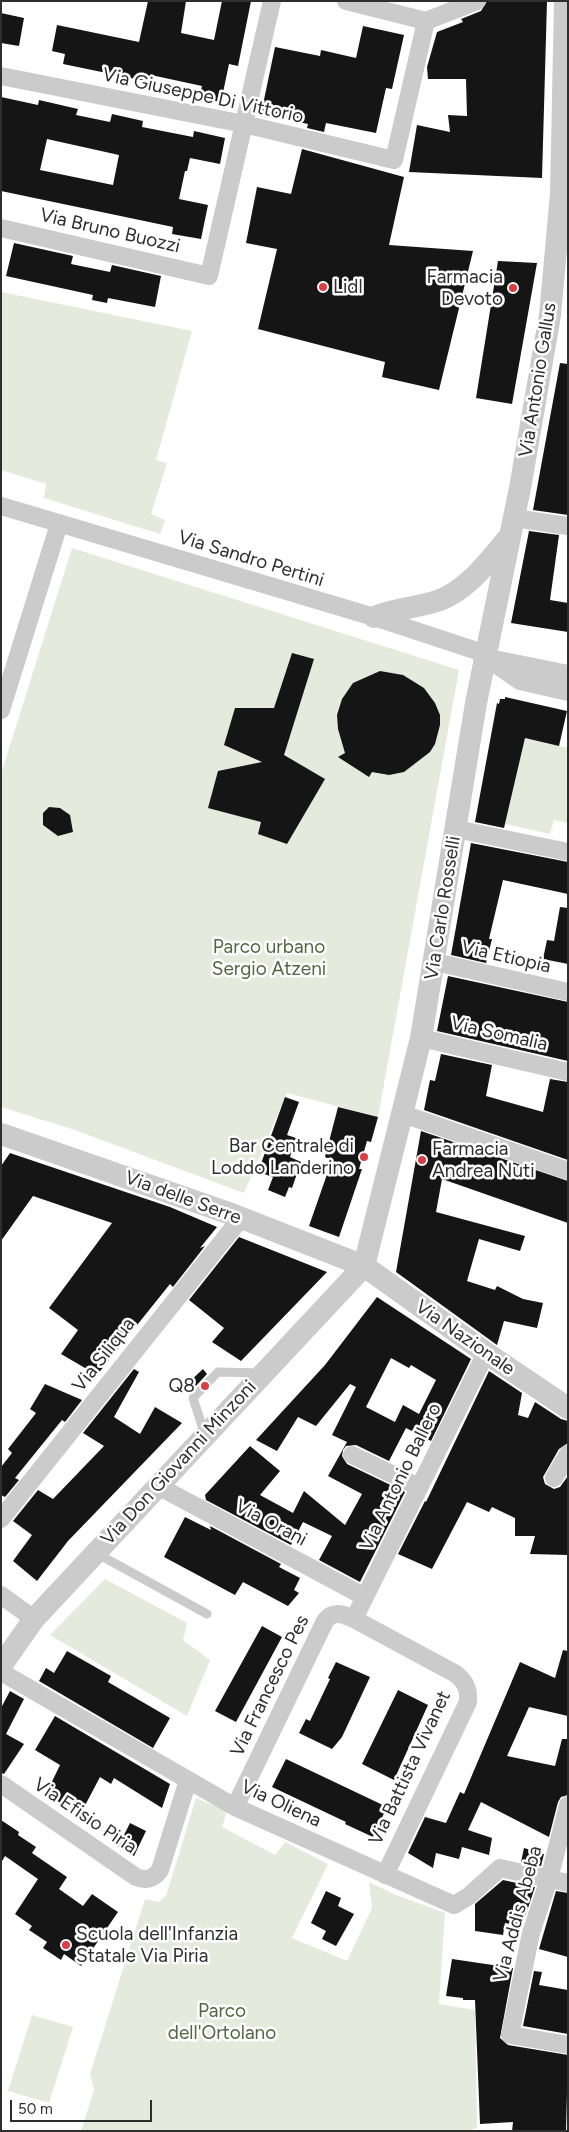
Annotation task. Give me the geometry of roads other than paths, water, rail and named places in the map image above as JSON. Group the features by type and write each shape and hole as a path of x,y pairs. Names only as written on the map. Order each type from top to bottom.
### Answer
{"street":[{"path":"244,124 272,1"},
{"path":"346,1 426,21 477,1"},
{"name":"Via Antonio Gallus","path":"511,534 550,315 564,194 565,1"},
{"name":"Via Giuseppe Di Vittorio","path":"1,76 244,124 394,160 426,21"},
{"name":"Via Bruno Buozzi","path":"1,228 208,276 244,124"},
{"name":"Via Sandro Pertini","path":"1,506 374,617 477,652 486,658"},
{"path":"1,710 59,524"},
{"path":"374,617 390,610 440,600 456,591 473,578 511,534 568,526"},
{"name":"Via Carlo Rosselli","path":"364,1266 421,1038 435,962 476,703 511,534"},
{"path":"486,658 568,674"},
{"path":"486,658 520,681 568,692"},
{"path":"456,829 568,852"},
{"name":"Via Etiopia","path":"435,962 568,992"},
{"name":"Via Somalia","path":"421,1038 568,1072"},
{"path":"403,1114 568,1171"},
{"name":"Via delle Serre","path":"1,1134 93,1170 241,1218 364,1266"},
{"name":"Via Siliqua","path":"1,1519 241,1218"},
{"name":"Via Nazionale","path":"364,1266 486,1353 568,1408"},
{"name":"Via Don Giovanni Minzoni","path":"1,1666 34,1619 364,1266"},
{"name":"Via Antonio Ballero","path":"354,1619 486,1353"},
{"path":"554,1478 568,1454"},
{"path":"352,1455 419,1488"},
{"name":"Via Orani","path":"158,1486 365,1597"},
{"path":"1,1595 34,1619"},
{"name":"Via Francesco Pes","path":"235,1807 324,1621 333,1614 344,1614 354,1619"},
{"name":"Via Battista Vivanet","path":"354,1619 462,1679 467,1686 468,1702 385,1876"},
{"name":"Via Oliena","path":"1,1672 235,1807 385,1876 454,1905 469,1896 500,1868 549,1879"},
{"name":"Via Efisio Piria","path":"1,1784 136,1877 147,1879 157,1874 160,1870 188,1780"},
{"name":"Via Addis Abeba","path":"568,1805 549,1879 531,1933 510,2035 568,2045"},
{"path":"549,1879 568,1882"}],"lane":[{"path":"206,1435 194,1398 218,1372 263,1373"},
{"path":"96,1553 207,1614"}],"place":[{"name":"Lidl","path":"323,287"},
{"name":"Farmacia Devoto","path":"513,288"},
{"name":"Bar Centrale di Loddo Landerino","path":"364,1157"},
{"name":"Farmacia Andrea Nuti","path":"422,1160"},
{"name":"Q8","path":"205,1386"},
{"name":"Scuola dell'Infanzia Statale Via Piria","path":"66,1945"}],"park label":[{"name":"Parco urbano Sergio Atzeni","path":"269,958"},
{"name":"Parco dell'Ortolano","path":"222,2022"}]}
